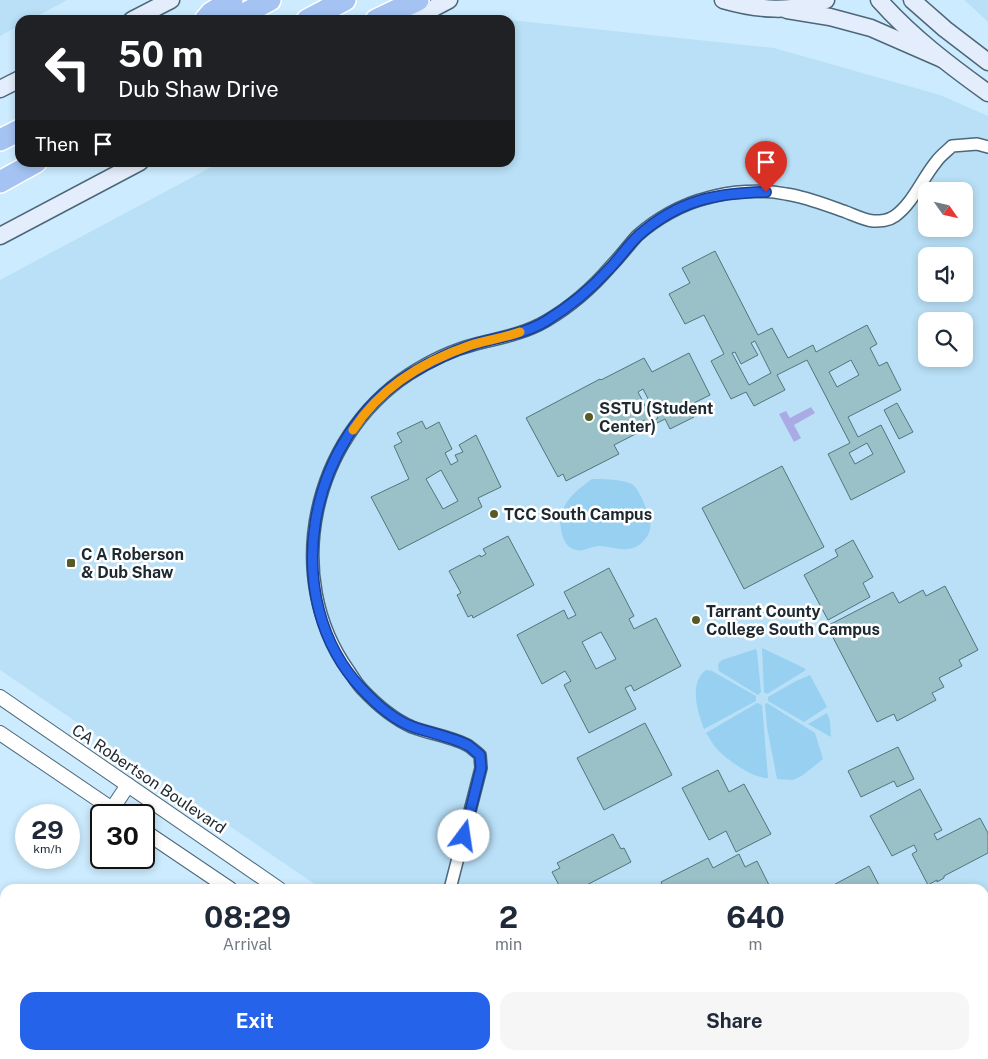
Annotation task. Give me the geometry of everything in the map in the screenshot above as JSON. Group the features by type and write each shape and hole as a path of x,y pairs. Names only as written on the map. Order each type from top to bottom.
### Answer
{"highway":[{"path":"209,15 232,0"},
{"path":"242,15 270,0"},
{"path":"316,15 345,0"},
{"path":"386,15 418,0"},
{"path":"0,140 15,132"},
{"path":"0,182 27,167"}],"main road":[{"path":"142,15 171,0"},
{"path":"420,15 449,0"},
{"path":"723,0 748,7 787,10 830,17 871,28 942,59"},
{"path":"787,10 826,0"},
{"path":"879,0 909,31 942,59 988,93"},
{"path":"912,0 945,29 988,62"},
{"path":"0,89 15,82"},
{"path":"0,236 131,167"}],"street":[{"path":"451,884 481,768 480,755 468,745 410,726 389,714 361,688 336,653 318,606 314,581 313,553 318,505 325,480 339,450 361,417 384,394 402,380 438,358 473,344 507,337 528,330 573,303 609,269 638,236 671,212 708,197 745,192 766,192 803,197 870,221 884,221 895,216 906,204 936,161 952,146 977,144 988,147"},
{"name":"CA Robertson Boulevard","path":"0,697 272,884"},
{"path":"0,733 104,804"},
{"path":"120,804 128,785"},
{"path":"155,838 223,884"}],"shaded area":[{"path":"0,0 67,0 39,15 15,15 15,28 0,36"},
{"path":"964,0 988,0 988,22 971,6"},
{"name":"TCC South Campus","path":"515,21 774,48 940,95 988,116 988,884 315,884 0,670 0,280 212,167 515,167"},
{"path":"811,407 815,413 794,425 801,438 794,442 779,414 786,411 790,418"},
{"path":"592,479 629,483 637,490 650,518 648,534 639,545 629,549 599,546 579,550 571,548 567,544 560,525 563,509 572,496"},
{"path":"762,648 806,670 767,694 764,692"},
{"path":"756,649 761,692 758,695 719,671 718,668 722,660"},
{"path":"706,670 712,671 756,696 756,701 704,729 697,707 696,690 700,676"},
{"path":"810,675 827,707 804,722 768,701 768,697"},
{"path":"757,703 762,705 768,778 748,772 727,758 717,749 706,733"},
{"path":"767,703 815,733 823,759 803,775 793,780 777,779 767,727 765,704"},
{"path":"827,713 830,721 831,737 808,724"}],"building":[{"path":"715,251 758,335 772,328 788,358 813,345 816,352 867,325 877,344 870,348 879,366 887,362 901,390 848,417 858,437 881,425 905,472 851,500 828,454 850,443 807,360 777,375 785,390 754,406 746,392 731,399 711,361 724,354 704,315 685,324 669,294 690,283 682,268","holes":["755,341 771,373 749,385 732,353 735,352 741,364 758,355 751,343","851,360 859,375 837,387 829,372","867,443 873,454 855,464 849,453"]},
{"name":"SSTU (Student Center)","path":"689,353 710,395 688,406 694,417 670,429 665,419 614,445 619,454 566,481 563,474 558,477 526,418 644,358 652,372","holes":["643,389 658,418 653,421 638,392","645,420 647,424 633,431 631,427"]},
{"path":"897,403 913,432 899,439 884,410"},
{"path":"422,421 426,429 439,422 452,449 445,453 451,465 458,461 455,455 463,452 459,445 476,435 501,487 478,498 482,507 399,550 371,497 409,479 394,446 402,442 397,433","holes":["441,470 458,501 443,509 426,479"]},
{"path":"782,466 824,547 744,589 702,508"},
{"path":"508,536 534,585 473,618 472,615 468,617 457,595 461,593 449,571 480,555 481,557 486,554 483,549"},
{"path":"853,540 873,577 863,583 870,597 828,620 804,575 838,556 835,550"},
{"path":"609,568 634,616 629,619 634,629 656,618 681,666 634,691 631,685 625,688 636,709 589,733 564,685 571,681 565,671 542,684 517,635 564,610 568,619 576,615 564,592","holes":["601,632 616,659 596,669 582,642"]},
{"path":"945,586 978,650 959,660 962,666 939,678 944,687 932,693 936,700 897,721 894,714 877,722 827,626 893,592 899,603 923,590 926,596"},
{"path":"645,723 672,775 604,810 577,758"},
{"path":"898,747 914,779 897,787 894,781 861,797 848,771"},
{"path":"718,770 729,792 744,784 771,834 736,852 726,831 709,840 682,788"},
{"path":"920,789 942,830 934,834 937,840 980,818 988,833 988,853 944,876 944,878 937,882 937,880 927,884 912,854 917,851 914,845 892,856 870,816"},
{"path":"613,834 621,849 624,848 631,862 589,884 558,884 552,872 560,868 557,863"},
{"path":"739,854 745,867 757,861 768,884 662,884 661,882 708,858 713,868"},
{"path":"869,866 878,884 835,884"}],"slow traffic":[{"path":"353,430 361,417 384,394 408,375 438,358 473,344 507,337 520,332"}],"place":[{"name":"SSTU (Student Center)","path":"589,417"},
{"name":"TCC South Campus","path":"494,514"},
{"name":"C A Roberson & Dub Shaw","path":"71,563"},
{"name":"Tarrant County College South Campus","path":"696,620"}],"route":[{"path":"464,836 481,768 480,755 468,745 410,726 389,714 361,688 336,653 326,631 318,606 314,581 314,529 325,480 339,450 361,417 384,394 408,375 455,351 473,344 507,337 544,322 573,303 609,269 638,236 671,212 708,197 745,192 766,192"}]}
